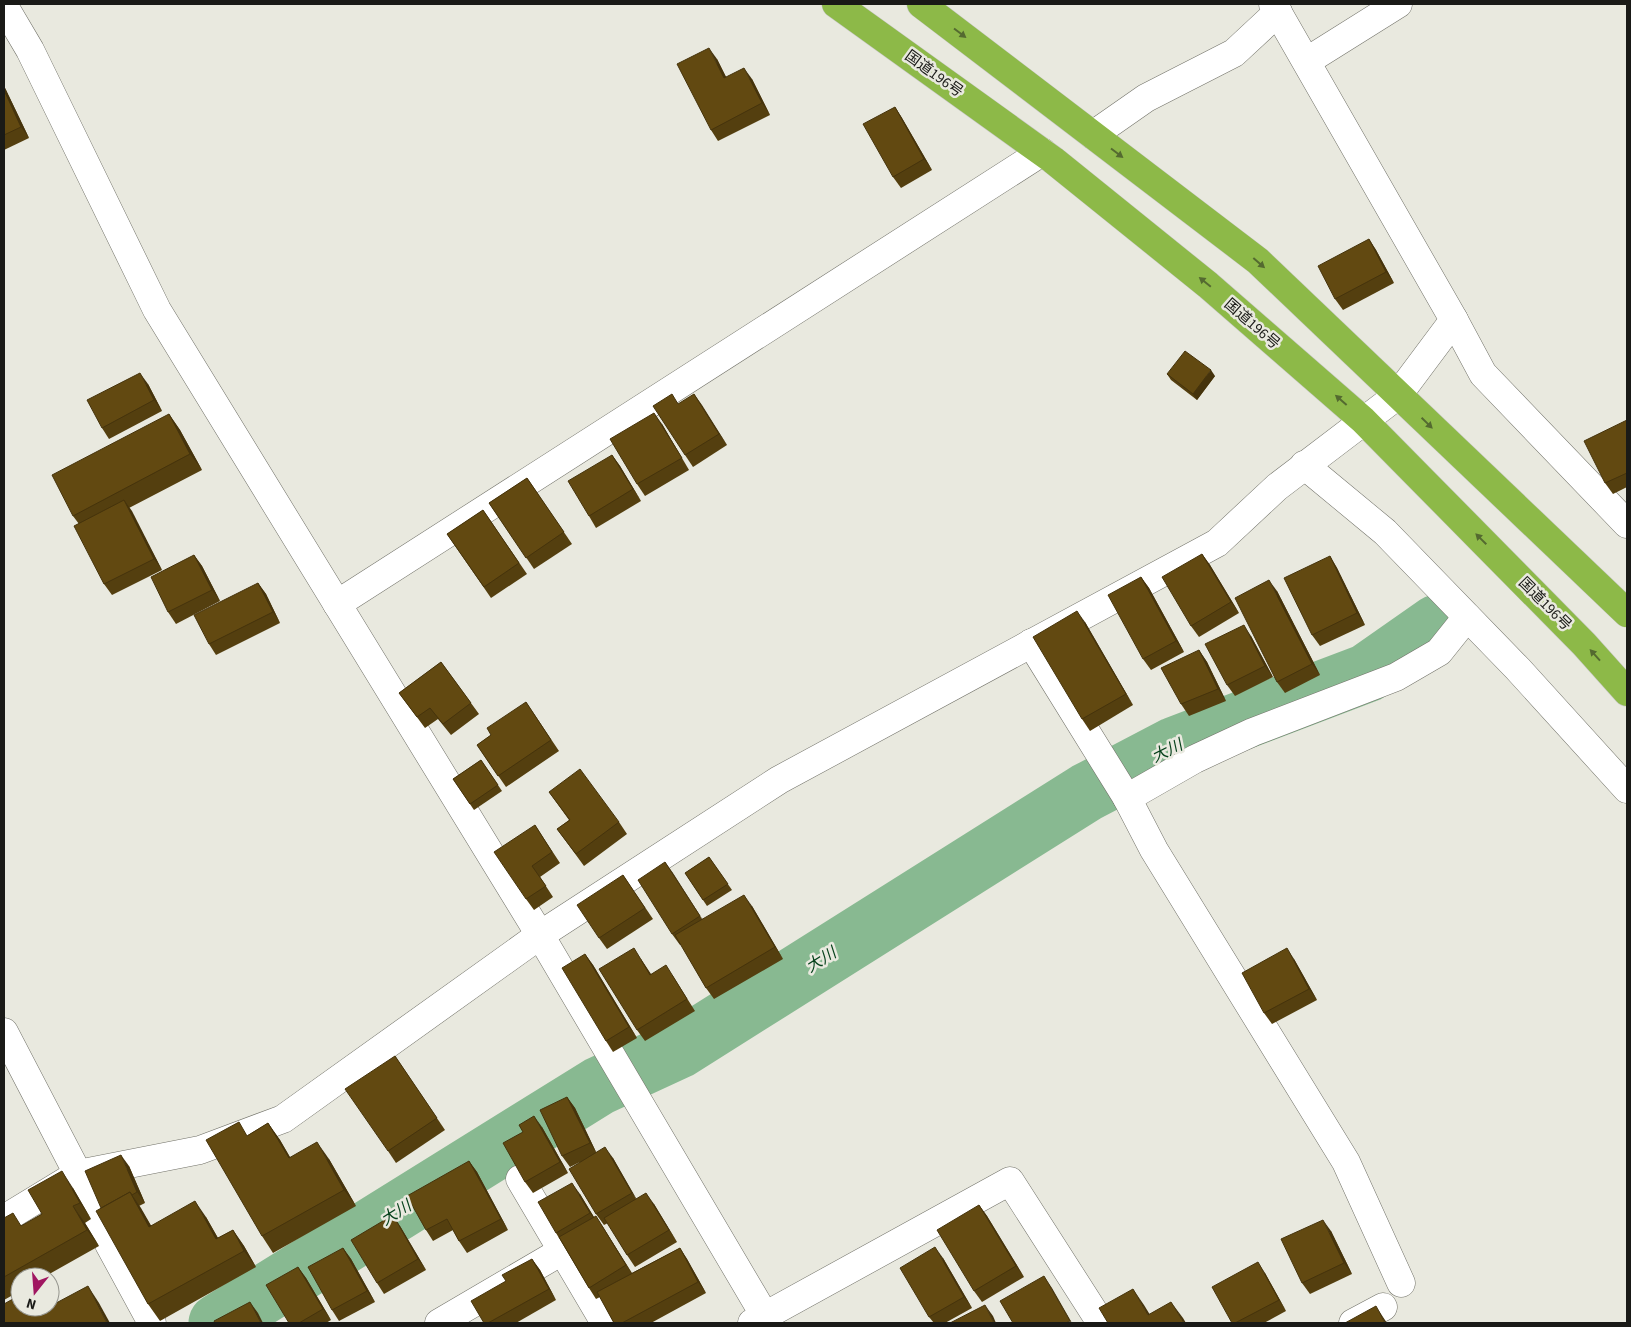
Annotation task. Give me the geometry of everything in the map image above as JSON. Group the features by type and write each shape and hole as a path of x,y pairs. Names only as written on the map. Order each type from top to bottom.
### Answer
{"highway":[{"name":"国道196号","path":"836,4 1042,152 1208,285 1363,420 1584,644 1627,692"},
{"path":"921,4 1258,261 1627,613"}],"street":[{"path":"1307,61 1398,4"},
{"path":"4,6 26,42 157,310 540,935 762,1321 1010,1182 1101,1323"},
{"path":"1094,135 1146,98 1234,53 1275,8 1307,61 1483,374 1627,524"},
{"path":"337,604 1042,152"},
{"path":"4,1219 78,1174 200,1150 283,1119 540,935 779,780 1217,543 1277,487 1398,395 1454,320"},
{"path":"1304,465 1385,532 1627,789"},
{"path":"1127,798 1195,759 1253,732 1396,677 1438,652 1467,617"},
{"path":"1032,644 1127,798 1154,850 1346,1162 1401,1283"},
{"path":"4,1032 78,1174 109,1244 152,1323"},
{"path":"520,1179 605,1323"},
{"path":"439,1323 562,1251"},
{"path":"1353,1323 1383,1307"}],"building":[{"path":"709,48 724,78 744,68 762,103 711,130 677,64"},
{"path":"4,90 21,127 4,135"},
{"path":"895,107 924,159 893,177 863,124"},
{"path":"1369,239 1386,272 1335,299 1318,266"},
{"path":"1185,351 1211,370 1193,394 1167,374"},
{"path":"140,373 154,400 102,428 87,400"},
{"path":"672,394 678,404 694,394 719,434 685,455 653,406"},
{"path":"654,413 682,458 637,484 610,439"},
{"path":"169,414 190,454 73,516 52,475"},
{"path":"1627,420 1627,473 1605,483 1584,441"},
{"path":"612,455 633,489 589,516 568,481"},
{"path":"527,478 564,532 526,558 489,503"},
{"path":"124,500 154,559 104,584 74,526"},
{"path":"483,510 519,563 484,587 447,534"},
{"path":"1202,554 1231,602 1191,626 1162,577"},
{"path":"194,555 212,590 168,612 151,577"},
{"path":"1330,556 1357,613 1312,635 1284,578"},
{"path":"1141,577 1176,641 1143,659 1108,595"},
{"path":"1269,580 1312,664 1277,682 1235,598"},
{"path":"258,583 273,612 209,644 194,615"},
{"path":"1077,611 1126,694 1082,719 1033,637"},
{"path":"1244,625 1265,666 1227,685 1205,644"},
{"path":"1199,650 1218,689 1181,704 1161,668"},
{"path":"441,662 471,703 443,724 430,708 417,717 399,693"},
{"path":"526,702 551,740 498,776 477,745 491,735 487,728"},
{"path":"481,760 498,785 470,804 453,779"},
{"path":"580,769 619,822 576,854 557,829 570,820 549,792"},
{"path":"535,825 552,852 532,866 546,886 526,899 494,852"},
{"path":"709,857 728,884 703,900 685,873"},
{"path":"665,862 700,916 672,934 638,880"},
{"path":"623,875 645,908 599,938 577,905"},
{"path":"744,895 775,947 706,988 675,935"},
{"path":"634,948 650,975 666,965 687,999 637,1030 599,969"},
{"path":"1287,948 1309,989 1264,1013 1242,973"},
{"path":"585,954 629,1027 606,1041 562,968"},
{"path":"395,1056 437,1118 388,1151 345,1089"},
{"path":"567,1097 590,1143 562,1156 540,1110"},
{"path":"534,1116 560,1162 525,1182 503,1143 523,1132 519,1125"},
{"path":"239,1122 247,1136 268,1123 289,1158 317,1142 344,1190 262,1236 206,1140"},
{"path":"605,1147 632,1193 596,1214 569,1169"},
{"path":"121,1155 137,1192 132,1195 130,1192 101,1208 85,1171"},
{"path":"469,1161 501,1219 459,1241 447,1219 426,1230 407,1196"},
{"path":"62,1171 80,1203 73,1206 87,1230 22,1267 10,1267 10,1274 4,1277 4,1218 13,1213 21,1226 42,1214 28,1190"},
{"path":"572,1183 590,1213 556,1233 538,1202"},
{"path":"130,1192 149,1227 195,1201 216,1239 233,1230 244,1251 148,1304 96,1211"},
{"path":"646,1193 669,1230 627,1255 604,1218"},
{"path":"979,1205 1016,1266 974,1291 937,1230"},
{"path":"393,1215 418,1259 377,1283 351,1240"},
{"path":"596,1216 626,1265 589,1288 559,1237"},
{"path":"1323,1220 1344,1263 1302,1283 1281,1239"},
{"path":"935,1247 964,1297 929,1317 900,1268"},
{"path":"343,1248 367,1291 332,1310 308,1267"},
{"path":"680,1248 698,1282 622,1323 614,1323 597,1292"},
{"path":"532,1259 549,1289 488,1323 484,1323 471,1301 506,1281 502,1275"},
{"path":"1258,1262 1279,1300 1232,1323 1212,1287"},
{"path":"298,1267 323,1309 299,1323 289,1323 266,1285"},
{"path":"1044,1276 1070,1321 1066,1323 1013,1323 1000,1301"},
{"path":"88,1286 107,1323 4,1323 4,1304 10,1301 10,1317 60,1317 60,1301"},
{"path":"1133,1289 1148,1315 1171,1302 1184,1323 1108,1323 1099,1308"},
{"path":"250,1302 261,1323 215,1323 214,1321"},
{"path":"985,1305 994,1323 950,1323"},
{"path":"1376,1306 1385,1323 1345,1323"}],"waterway":[{"name":"大川","path":"218,1323 599,1086 679,1049 1087,792 1175,746 1367,673 1437,624"}]}
